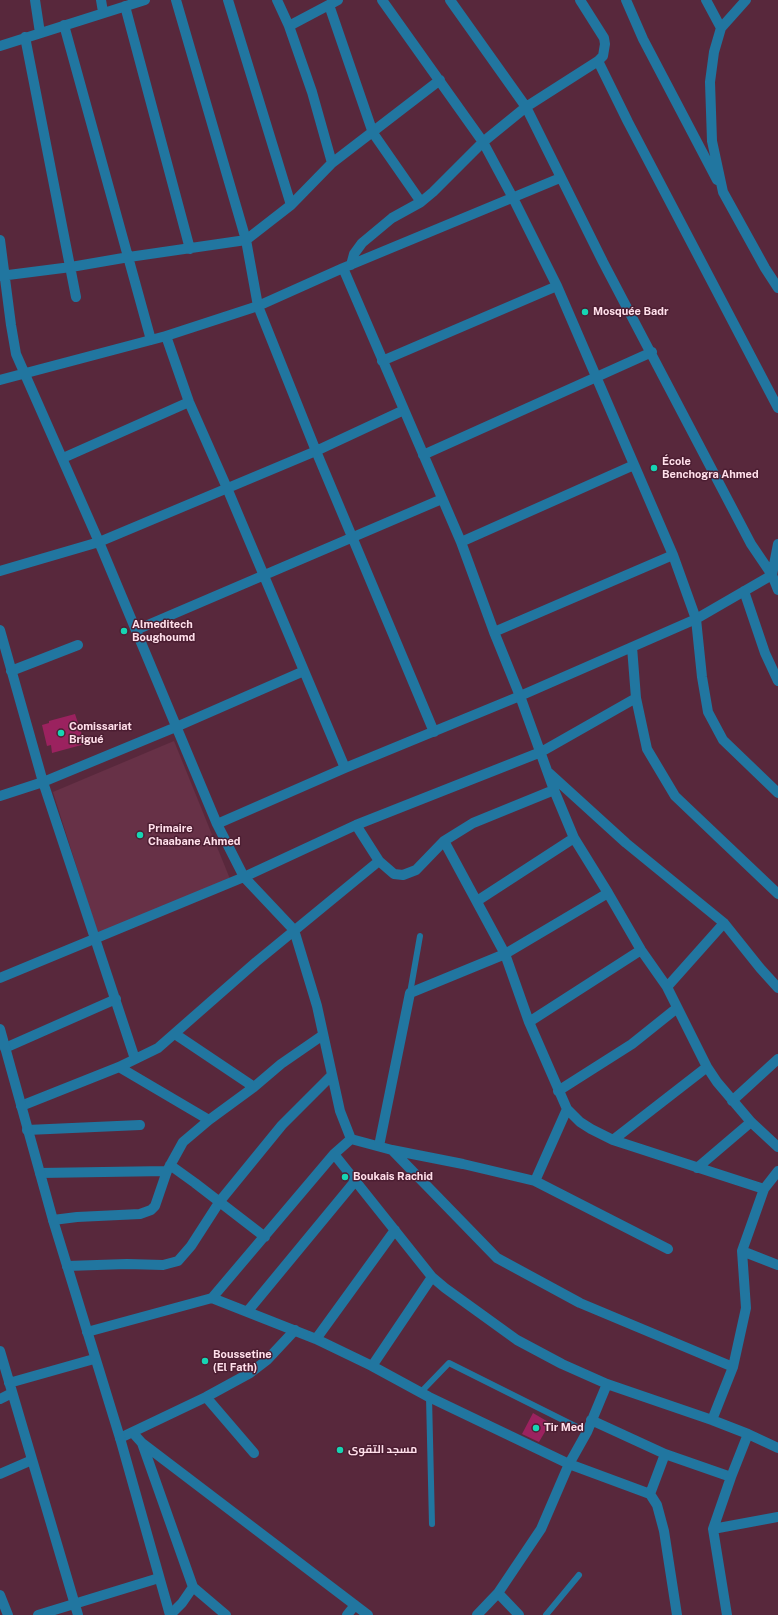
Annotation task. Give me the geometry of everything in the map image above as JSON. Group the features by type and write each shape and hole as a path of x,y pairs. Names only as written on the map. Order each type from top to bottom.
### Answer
{"street":[{"path":"35,0 40,33"},
{"path":"101,0 103,12"},
{"path":"0,46 103,12 145,0"},
{"path":"176,0 246,240 258,306 316,451 434,732"},
{"path":"228,0 291,205"},
{"path":"278,0 289,26 312,92 332,163"},
{"path":"382,0 483,142 514,198 557,286 673,555 696,619 702,677 708,712 722,740 778,793"},
{"path":"450,0 526,107 560,178 751,544 772,575 778,590"},
{"path":"347,266 362,243 392,218 421,202 448,178 483,142 526,107 598,61 603,56 605,51 604,38 580,0"},
{"path":"626,0 643,40 723,192 765,268 778,288"},
{"path":"706,0 721,28"},
{"path":"723,192 712,141 710,82 714,52 721,28 746,0"},
{"path":"289,26 333,3 373,133 421,202"},
{"path":"125,6 190,249"},
{"path":"64,25 151,340"},
{"path":"25,37 76,297"},
{"path":"598,61 778,408"},
{"path":"2,276 246,240 291,205 332,163 440,80"},
{"path":"0,380 166,336 258,306 347,266 560,178"},
{"path":"0,240 2,276 16,354 99,542 217,824 244,877 294,930 317,1006 340,1111 351,1139"},
{"path":"347,266 382,361 461,542 554,790 574,838 641,950 667,987 707,1067 732,1101 751,1122 778,1146"},
{"path":"382,361 557,286"},
{"path":"166,336 189,402 227,488 345,768"},
{"path":"423,455 652,352"},
{"path":"63,458 189,402"},
{"path":"0,571 99,542 316,451 404,410"},
{"path":"461,542 634,465"},
{"path":"136,630 442,499"},
{"path":"217,824 345,768 520,696 696,619 772,575 778,544"},
{"path":"494,632 673,555"},
{"path":"744,591 765,653 778,681"},
{"path":"0,630 44,782 135,1059"},
{"path":"11,671 78,645"},
{"path":"632,646 636,698 647,749 675,796 778,894"},
{"path":"0,796 44,782 176,727 304,671"},
{"path":"0,978 244,877 356,825 541,752 636,698"},
{"path":"548,772 626,844 724,923 778,988"},
{"path":"356,825 379,861 397,876 403,875 416,870 444,841 473,823 554,790"},
{"path":"477,901 574,838"},
{"path":"444,841 505,954 529,1022 567,1109 580,1122 613,1140 764,1189"},
{"path":"21,1106 118,1067 158,1048 294,930 379,861"},
{"path":"380,1146 410,993 505,954 608,893"},
{"path":"667,987 724,923"},
{"path":"529,1022 641,950"},
{"path":"5,1048 116,999"},
{"path":"558,1091 632,1044 678,1008"},
{"path":"0,1029 53,1220 68,1266 94,1358 120,1438 170,1615 182,1603 193,1587"},
{"path":"175,1034 254,1087"},
{"path":"53,1220 78,1217 140,1214 147,1212 155,1206 168,1168 183,1142 281,1064 323,1035"},
{"path":"732,1101 778,1059"},
{"path":"118,1067 209,1120"},
{"path":"613,1140 707,1067"},
{"path":"68,1266 127,1264 163,1265 178,1261 191,1246 220,1201 282,1126 332,1076"},
{"path":"535,1181 567,1109"},
{"path":"697,1168 751,1122"},
{"path":"27,1130 140,1124"},
{"path":"351,1139 392,1150 463,1164 535,1181 668,1249"},
{"path":"87,1332 212,1298 266,1237 334,1154 351,1139"},
{"path":"392,1150 497,1258 580,1302 733,1367"},
{"path":"334,1154 432,1276 445,1288 517,1340 562,1364 607,1384 712,1420 778,1448"},
{"path":"40,1173 168,1168 220,1201 266,1237"},
{"path":"712,1420 733,1367 746,1308 742,1251 764,1189 778,1171"},
{"path":"247,1312 356,1180"},
{"path":"316,1339 395,1230"},
{"path":"742,1251 778,1265"},
{"path":"372,1366 432,1276"},
{"path":"212,1298 316,1339 569,1464 650,1494 657,1505 664,1531 677,1615"},
{"path":"120,1438 206,1398 250,1373 267,1360 295,1330"},
{"path":"0,1351 78,1615"},
{"path":"9,1383 94,1358"},
{"path":"477,1615 498,1593 541,1529 569,1464 587,1432 607,1384"},
{"path":"0,1399 12,1393"},
{"path":"206,1398 254,1453"},
{"path":"591,1420 665,1454 731,1477"},
{"path":"133,1433 142,1443 368,1615"},
{"path":"727,1615 713,1529 748,1434"},
{"path":"142,1443 193,1587 226,1615"},
{"path":"650,1494 665,1454"},
{"path":"0,1474 32,1460"},
{"path":"713,1529 778,1517"},
{"path":"38,1615 159,1578"},
{"path":"498,1593 519,1615"},
{"path":"0,1595 8,1615"},
{"path":"347,1615 355,1605"}],"lane":[{"path":"410,993 420,936"},
{"path":"432,1524 425,1394 449,1363 587,1432"},
{"path":"546,1615 579,1575"}],"shaded area":[{"name":"Primaire Chaabane Ahmed","path":"174,741 230,879 99,938 53,792"}],"building":[{"name":"Comissariat Brigué","path":"75,714 85,744 52,753 51,745 47,746 42,725 49,723 49,721"},
{"name":"Tir Med","path":"533,1413 550,1423 539,1442 522,1434"}],"place":[{"name":"Mosquée Badr","path":"585,312"},
{"name":"École Benchogra Ahmed","path":"654,468"},
{"name":"Almeditech Boughoumd","path":"124,631"},
{"name":"Comissariat Brigué","path":"61,733"},
{"name":"Primaire Chaabane Ahmed","path":"140,835"},
{"name":"Boukais Rachid","path":"345,1177"},
{"name":"Boussetine (El Fath)","path":"205,1361"},
{"name":"Tir Med","path":"536,1428"},
{"name":"مسجد التقوى","path":"340,1450"}]}
